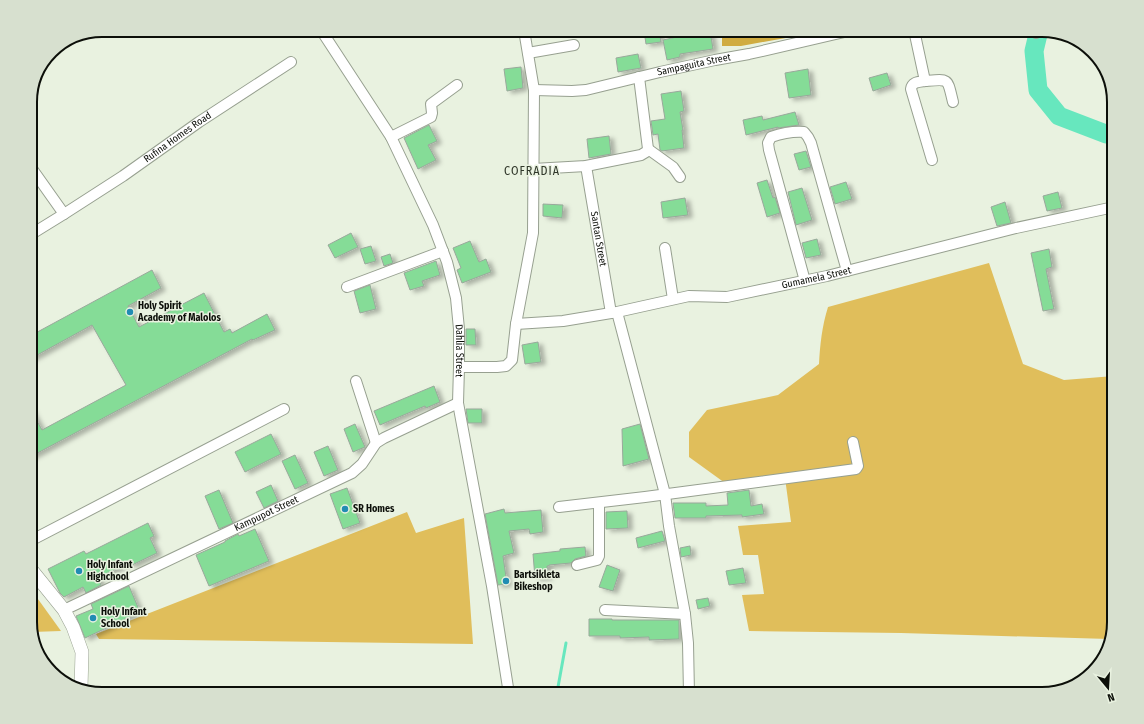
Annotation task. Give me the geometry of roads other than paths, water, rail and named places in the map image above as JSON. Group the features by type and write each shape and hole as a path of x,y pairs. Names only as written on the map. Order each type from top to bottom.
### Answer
{"street":[{"name":"Dahlia Street","path":"326,37 391,137 433,225 447,262 456,298 459,329 458,403 492,586 508,687"},
{"path":"459,367 506,366 512,360 516,324 533,233 534,90 525,37"},
{"name":"Sampaguita Street","path":"534,90 586,90 638,77 822,37"},
{"path":"916,37 925,81"},
{"path":"528,53 574,45"},
{"name":"Rufina Homes Road","path":"37,231 122,176 199,122 291,62"},
{"path":"638,77 648,149 673,166 680,177"},
{"path":"932,160 911,89 912,85 925,81 945,80 948,83 953,102"},
{"path":"391,137 431,117 431,104 457,85"},
{"path":"805,281 768,142 771,137 792,131 804,132 808,137 847,271"},
{"path":"533,169 586,166 641,155 648,149"},
{"name":"Santan Street","path":"586,166 614,313 665,494 669,526 685,614 688,643 689,687"},
{"path":"37,176 64,214"},
{"name":"Gumamela Street","path":"516,324 563,321 614,313 689,296 727,297 805,281 1016,228 1107,208"},
{"path":"665,248 673,299"},
{"path":"347,287 443,251"},
{"path":"356,381 376,443"},
{"name":"Kampupot Street","path":"64,610 352,473 362,464 376,443 458,403"},
{"path":"37,537 284,409"},
{"path":"559,507 856,469 858,466 853,442"},
{"path":"577,565 597,560 599,556 599,503"},
{"path":"37,577 64,610 73,627 82,652 81,683"},
{"path":"605,610 685,614"}],"waterway":[{"path":"1037,37 1034,51 1038,90 1059,116 1107,134"},
{"path":"558,687 566,643"}],"place":[{"name":"Holy Spirit Academy of Malolos","path":"130,312"},
{"name":"SR Homes","path":"345,509"},
{"name":"Holy Infant Highchool","path":"79,571"},
{"name":"Bartsikleta Bikeshop","path":"506,581"},
{"name":"Holy Infant School","path":"93,618"}],"district":[{"name":"COFRADIA","path":"532,171"}]}
